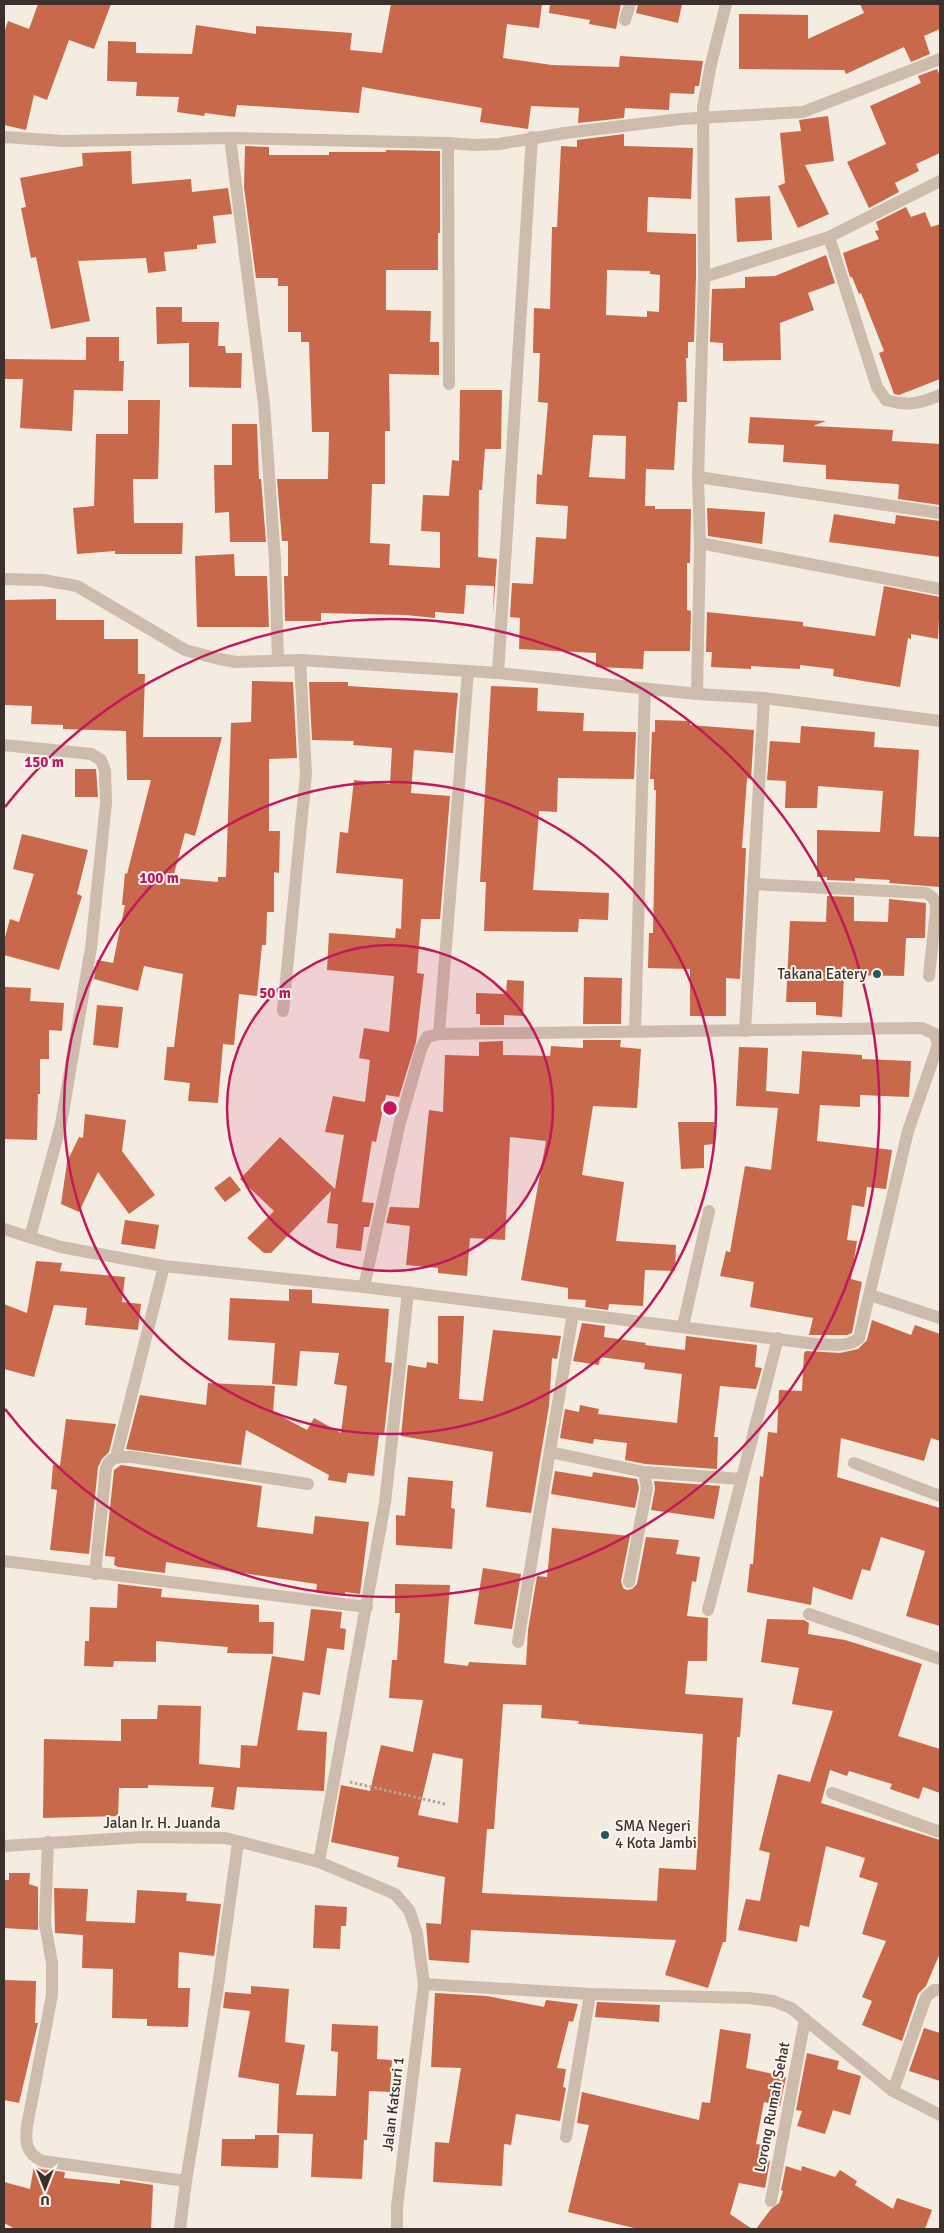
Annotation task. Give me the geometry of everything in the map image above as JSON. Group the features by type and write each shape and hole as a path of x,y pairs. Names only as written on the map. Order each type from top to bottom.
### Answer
{"street":[{"path":"625,20 630,4"},
{"path":"697,694 700,543 698,477 704,277 704,117 711,64 726,4"},
{"path":"4,137 63,141 230,138 474,145 499,144 532,137 704,117 803,112 939,64"},
{"path":"498,673 532,137"},
{"path":"230,138 264,404 275,560 278,660"},
{"path":"448,143 449,384"},
{"path":"704,277 829,237 940,182"},
{"path":"829,237 877,387 886,400 902,405 920,404 940,395"},
{"path":"698,477 940,513"},
{"path":"700,543 940,588"},
{"path":"4,579 43,580 77,586 185,650 236,662 300,660 498,673 697,694 764,698 940,721"},
{"path":"283,1011 306,774 300,660"},
{"path":"439,1034 468,671"},
{"path":"635,1031 645,689"},
{"path":"745,1031 764,698"},
{"path":"4,745 91,754 101,760 105,771 104,830 91,948 61,1124 30,1237"},
{"path":"753,884 926,894 932,897 936,902 936,910 929,976"},
{"path":"4,1229 61,1247 164,1266 408,1292 816,1344 848,1345 860,1338 908,1130 938,1045 935,1034 922,1028 439,1034 427,1038 420,1049 399,1126 364,1287"},
{"path":"683,1326 709,1211"},
{"path":"116,1457 164,1266"},
{"path":"319,1862 385,1503 408,1292"},
{"path":"870,1295 940,1318"},
{"path":"518,1642 573,1313"},
{"path":"708,1610 778,1338"},
{"path":"550,1452 644,1472 742,1479"},
{"path":"94,1574 106,1468 109,1462 116,1457 132,1457 308,1484"},
{"path":"854,1463 940,1496"},
{"path":"629,1582 648,1488 644,1472"},
{"path":"4,1561 367,1608"},
{"path":"809,1614 940,1659"},
{"path":"832,1793 940,1832"},
{"name":"Jalan Ir. H. Juanda","path":"4,1846 143,1837 225,1838 238,1843 319,1862 396,1894 408,1910 417,1932 424,1984"},
{"path":"48,1842 45,1924 52,1963 52,1995 27,2126 25,2141 28,2150 34,2157 42,2161 186,2181"},
{"path":"180,2229 238,1843"},
{"path":"424,1984 590,1994 750,1998 773,2001 791,2008 892,2090 940,2115"},
{"name":"Jalan Katsuri 1","path":"396,2229 397,2207 424,1984"},
{"path":"892,2090 926,1997 934,1990 940,1990"},
{"path":"566,2137 590,1994"},
{"name":"Lorong Rumah Sehat","path":"771,2201 805,2019"}],"path":[{"path":"334,1778 445,1804"}],"building":[{"path":"38,4 111,4 94,49 69,40 47,100 34,95 26,130 4,125 4,33 8,21 29,29"},
{"path":"391,4 542,4 539,28 507,24 503,58 552,65 619,67 620,56 703,61 699,86 695,86 694,94 670,93 669,110 625,108 624,118 578,123 579,108 531,106 528,129 480,122 482,108 362,87 359,113 237,105 235,117 205,113 204,116 177,112 179,97 136,96 137,82 107,81 108,41 136,42 136,53 192,54 196,25 256,34 256,26 352,33 350,50 382,53"},
{"path":"550,4 621,4 616,29 589,24 590,20 549,13"},
{"path":"638,4 682,4 678,23 636,13"},
{"path":"860,4 940,4 940,29 924,36 930,54 911,62 904,47 846,74 844,70 739,69 739,14 808,15 808,39 864,13"},
{"path":"937,69 940,76 940,153 916,164 919,171 895,183 899,192 869,208 847,162 886,144 870,106 921,83 918,76"},
{"path":"828,116 834,161 805,165 829,214 798,228 778,186 785,183 780,133 801,131 799,120"},
{"path":"624,134 624,146 693,148 691,199 648,197 647,232 696,234 696,277 694,342 688,342 688,358 686,358 687,402 678,402 674,470 646,469 645,506 655,506 655,509 691,509 690,563 687,563 687,610 691,611 690,651 644,651 643,669 596,667 596,653 519,649 520,618 510,617 512,583 533,584 536,537 566,539 568,506 536,504 537,474 542,475 548,403 538,402 540,353 533,353 534,308 550,309 552,227 557,227 561,146 577,147 577,140","holes":["607,270 650,271 650,274 660,275 659,312 647,311 647,317 606,315","593,435 626,436 625,479 589,477"]},
{"path":"245,146 269,147 269,155 329,155 329,152 386,152 386,150 440,151 438,270 386,270 386,310 431,311 430,342 439,342 439,375 389,374 390,431 385,431 385,484 372,484 370,543 390,544 389,565 440,568 440,532 421,531 423,495 449,496 452,460 459,461 460,390 502,390 501,449 485,449 482,490 479,490 478,557 497,559 493,616 494,586 466,585 464,614 435,612 435,618 406,615 321,613 321,621 285,621 284,576 288,576 288,541 282,541 277,479 328,479 329,432 312,432 309,342 301,342 301,332 288,332 288,286 278,286 278,278 256,278 244,187"},
{"path":"131,151 132,184 191,179 192,192 228,188 232,214 213,216 216,243 197,245 197,249 164,252 166,271 148,273 146,258 78,261 90,321 51,329 36,257 31,258 21,208 26,207 20,178 83,166 82,153"},
{"path":"770,196 772,240 737,242 735,198"},
{"path":"906,207 911,217 925,212 931,227 940,224 940,379 899,395 894,394 879,353 884,351 861,293 859,294 852,277 850,277 843,253 879,239 875,231 879,230 876,222"},
{"path":"826,255 835,283 808,293 814,310 780,323 781,360 723,361 723,343 710,342 712,289 745,288 745,277 775,276"},
{"path":"156,307 182,307 182,322 219,322 218,346 225,346 226,353 242,353 241,388 189,387 189,343 157,344"},
{"path":"86,337 119,337 119,361 124,361 123,391 74,390 72,431 20,428 23,379 4,379 4,359 86,360"},
{"path":"128,400 160,400 158,479 133,479 134,523 183,523 182,554 115,554 115,551 77,554 73,508 94,506 96,434 128,434"},
{"path":"750,417 826,421 813,426 893,430 892,441 940,444 940,505 898,499 899,485 897,484 826,479 826,465 783,462 784,445 748,443"},
{"path":"232,424 257,424 259,479 261,479 266,542 230,542 229,512 215,513 214,465 232,465"},
{"path":"707,508 765,512 762,544 708,536"},
{"path":"834,514 895,524 896,515 940,521 940,557 829,542"},
{"path":"234,554 235,576 267,576 269,627 197,627 195,556"},
{"path":"884,586 940,597 938,639 911,634 911,639 908,638 900,687 833,676 834,669 800,665 800,669 751,666 751,669 711,667 712,652 706,652 707,612 803,622 803,626 875,636"},
{"path":"56,599 56,620 104,620 104,639 138,639 138,674 145,674 143,737 222,737 195,836 185,833 173,878 218,882 218,877 226,877 231,723 251,722 252,681 293,682 297,758 269,759 269,831 280,831 279,873 274,872 274,912 267,912 266,945 262,945 257,996 239,994 234,1045 223,1044 218,1103 188,1101 190,1083 164,1080 167,1047 174,1047 183,974 144,966 138,991 94,979 97,960 113,963 125,905 122,905 125,873 127,874 151,780 127,780 126,731 63,729 63,725 31,724 32,706 4,705 4,600"},
{"path":"309,682 348,682 348,686 458,693 453,753 414,750 411,793 450,796 440,919 421,919 417,973 424,974 416,1042 399,1097 386,1095 376,1142 372,1141 362,1202 374,1203 369,1227 364,1227 361,1251 336,1248 338,1224 327,1223 331,1191 271,1253 264,1253 247,1238 274,1211 240,1179 280,1137 335,1189 344,1135 325,1132 333,1096 365,1102 370,1060 359,1058 364,1028 389,1032 394,976 327,970 329,933 395,938 396,928 401,929 403,879 336,873 340,832 348,833 354,780 390,784 392,748 353,745 354,741 312,740"},
{"path":"491,686 538,688 537,711 584,713 583,731 636,732 634,779 558,778 557,812 539,811 533,890 609,893 608,920 579,919 578,932 484,931 486,882 480,882"},
{"path":"655,720 690,721 690,725 754,730 751,779 747,778 742,848 746,848 740,979 726,978 726,1016 690,1016 690,969 648,968 649,933 653,933 656,790 654,790 654,779 650,779 652,732 655,732"},
{"path":"801,726 875,732 874,747 919,750 914,836 940,837 940,887 889,883 890,880 855,878 855,881 827,880 827,877 817,877 817,830 880,832 883,791 818,786 817,808 785,808 786,781 767,780 770,741 800,743"},
{"path":"75,769 96,769 98,797 75,797"},
{"path":"22,834 88,850 77,894 82,896 59,970 4,955 4,941 10,919 19,922 34,874 13,869"},
{"path":"827,896 854,897 854,921 888,922 889,899 926,903 925,938 906,938 904,976 844,975 842,1017 816,1015 816,1002 786,1002 790,921 826,922"},
{"path":"584,977 622,978 621,1024 583,1024"},
{"path":"507,980 524,981 523,1016 504,1015 504,1025 480,1025 480,1014 476,1014 476,993 506,994"},
{"path":"5,987 31,988 30,1001 64,1003 62,1031 49,1030 49,1059 40,1059 37,1140 4,1139"},
{"path":"97,1005 123,1007 118,1048 93,1045"},
{"path":"583,1040 621,1040 620,1047 641,1049 637,1108 593,1106 582,1175 624,1182 616,1241 676,1245 675,1271 645,1270 643,1306 609,1304 608,1310 585,1307 586,1300 568,1299 568,1288 521,1280 546,1141 510,1137 505,1240 470,1238 467,1276 438,1273 438,1268 406,1265 410,1226 386,1223 390,1207 419,1208 429,1110 443,1112 445,1055 479,1056 479,1042 503,1041 503,1055 550,1056 551,1046 583,1048"},
{"path":"739,1047 768,1048 766,1091 799,1094 802,1051 862,1055 862,1059 911,1061 909,1097 860,1095 860,1107 820,1105 817,1141 892,1150 886,1189 867,1187 864,1207 852,1205 847,1240 857,1241 851,1279 862,1282 852,1333 847,1335 809,1335 813,1318 750,1307 754,1282 720,1276 726,1251 730,1252 745,1166 771,1170 778,1108 736,1106"},
{"path":"85,1114 126,1120 122,1151 155,1195 129,1214 98,1172 79,1212 61,1204 67,1162 79,1137 83,1138"},
{"path":"678,1122 714,1122 714,1144 704,1145 704,1168 681,1169"},
{"path":"230,1176 241,1190 225,1202 214,1188"},
{"path":"125,1220 159,1225 155,1249 121,1244"},
{"path":"36,1261 62,1263 60,1271 125,1277 122,1302 141,1304 138,1330 85,1325 87,1308 54,1305 34,1377 4,1369 4,1304 27,1313"},
{"path":"289,1289 312,1290 312,1303 389,1309 385,1362 392,1363 384,1435 379,1434 374,1476 348,1473 346,1483 328,1480 329,1475 246,1430 241,1465 126,1449 140,1395 206,1405 208,1383 275,1386 273,1412 307,1430 314,1418 341,1433 347,1386 334,1384 339,1353 300,1351 297,1386 272,1384 275,1343 228,1340 230,1298 289,1301"},
{"path":"438,1316 464,1316 459,1399 483,1401 493,1330 561,1336 557,1359 552,1358 549,1406 531,1513 486,1507 493,1452 401,1436 408,1365 426,1368 427,1362 438,1364"},
{"path":"872,1320 911,1335 915,1325 940,1334 940,1441 931,1438 924,1461 841,1438 837,1477 940,1508 940,1626 906,1616 925,1551 881,1537 870,1571 862,1569 852,1600 813,1587 811,1605 747,1592 750,1564 753,1564 760,1476 763,1477 768,1432 777,1433 779,1390 802,1391 804,1353 806,1351 840,1353 858,1349 867,1340"},
{"path":"582,1323 605,1326 604,1337 646,1343 645,1345 685,1350 686,1336 757,1345 755,1367 762,1368 756,1389 720,1386 714,1437 718,1437 717,1469 645,1464 625,1460 627,1443 594,1439 593,1444 560,1438 565,1409 579,1412 580,1405 599,1409 598,1414 677,1423 682,1374 644,1369 645,1363 600,1357 599,1365 573,1361"},
{"path":"66,1419 116,1424 109,1452 102,1459 98,1467 89,1554 50,1550 57,1490 51,1489 53,1465 60,1466"},
{"path":"121,1465 262,1486 257,1527 313,1534 315,1516 369,1522 360,1594 345,1592 345,1596 316,1592 317,1584 166,1562 165,1573 114,1565 115,1557 105,1556 114,1470"},
{"path":"555,1471 592,1477 593,1472 637,1479 639,1488 635,1508 551,1494"},
{"path":"408,1477 453,1481 451,1508 455,1509 452,1549 396,1545 396,1515 405,1516"},
{"path":"654,1481 720,1486 714,1519 651,1510 655,1489"},
{"path":"552,1528 630,1536 621,1581 623,1588 627,1590 632,1589 637,1584 646,1537 679,1540 676,1554 700,1557 696,1582 692,1581 687,1616 708,1618 707,1661 688,1661 685,1694 743,1698 740,1737 737,1737 726,1942 723,1942 708,1988 665,1975 676,1940 471,1930 469,1963 429,1960 426,1923 441,1924 445,1877 397,1867 399,1857 331,1842 341,1785 370,1791 381,1745 413,1752 423,1700 389,1698 392,1660 397,1660 400,1613 395,1613 395,1584 450,1585 444,1663 468,1666 469,1662 526,1665 528,1630 537,1576 547,1577","holes":["503,1704 542,1705 541,1718 579,1721 578,1724 703,1734 696,1870 659,1868 657,1901 482,1893 487,1829 494,1829","433,1753 463,1759 458,1823 418,1815"]},
{"path":"483,1568 521,1574 512,1629 474,1624"},
{"path":"118,1584 162,1589 161,1597 259,1605 259,1622 274,1622 273,1654 227,1653 228,1647 156,1641 156,1662 114,1661 113,1667 84,1666 85,1641 89,1641 90,1607 117,1608"},
{"path":"311,1609 342,1612 340,1628 346,1629 344,1650 327,1648 320,1695 303,1692 297,1730 327,1732 324,1791 237,1787 234,1810 211,1807 214,1787 148,1785 148,1788 119,1788 118,1816 43,1818 44,1739 121,1741 121,1719 157,1719 158,1705 201,1706 199,1764 240,1768 241,1745 257,1746 272,1656 304,1661"},
{"path":"767,1619 804,1620 809,1623 808,1634 845,1640 922,1664 898,1736 940,1749 940,1793 923,1787 919,1799 890,1789 892,1784 849,1771 847,1776 830,1770 821,1803 940,1840 940,1953 926,1986 918,1994 902,2041 862,2025 872,2001 862,1997 886,1941 862,1934 878,1883 859,1877 865,1858 826,1846 809,1927 800,1925 797,1942 738,1930 746,1899 760,1901 770,1853 759,1850 778,1774 810,1782 833,1711 792,1704 799,1668 761,1662"},
{"path":"9,1873 30,1873 29,1884 38,1887 38,1930 4,1928 4,1880 9,1880"},
{"path":"54,1888 88,1889 86,1921 135,1923 137,1890 187,1893 186,1901 221,1904 214,1956 179,1952 178,1988 190,1988 188,2027 147,2026 147,2019 112,2018 113,1969 82,1968 83,1935 55,1933"},
{"path":"315,1905 347,1907 346,1926 341,1926 340,1949 313,1948"},
{"path":"4,1980 36,1981 35,2023 38,2023 19,2103 4,2100"},
{"path":"251,1986 289,1989 285,2042 305,2045 296,2095 336,2096 338,2052 331,2051 332,2024 378,2026 377,2059 392,2060 390,2092 369,2091 367,2140 364,2140 362,2179 311,2177 313,2134 277,2133 279,2084 238,2077 250,2011 223,2008 225,1992 251,1994"},
{"path":"435,1993 487,1996 544,2007 546,2000 578,2004 573,2022 569,2021 557,2068 566,2069 563,2087 566,2088 560,2121 516,2114 511,2145 504,2144 502,2186 433,2182 435,2142 449,2143 461,2068 431,2067"},
{"path":"597,2002 660,2005 659,2022 595,2017"},
{"path":"924,2028 940,2033 940,2081 909,2071"},
{"path":"720,2029 751,2034 746,2068 786,2077 780,2106 764,2102 756,2144 768,2146 765,2159 770,2161 765,2188 739,2183 730,2214 752,2229 638,2229 568,2212 589,2125 577,2123 582,2092 699,2120 702,2102 710,2103"},
{"path":"807,2053 839,2061 837,2069 861,2076 850,2115 833,2110 825,2134 797,2126 802,2111 796,2110"},
{"path":"255,2135 279,2135 278,2168 221,2166 222,2139 255,2139"},
{"path":"34,2166 41,2169 65,2172 64,2178 120,2184 120,2180 153,2185 151,2229 15,2229 4,2223 4,2182 30,2189"},
{"path":"786,2166 801,2171 802,2166 835,2177 840,2170 857,2181 855,2185 893,2209 897,2198 932,2210 925,2229 756,2229 771,2209 779,2203 783,2191 781,2190"}],"place":[{"name":"Takana Eatery","path":"877,974"},
{"name":"SMA Negeri 4 Kota Jambi","path":"605,1835"}]}
